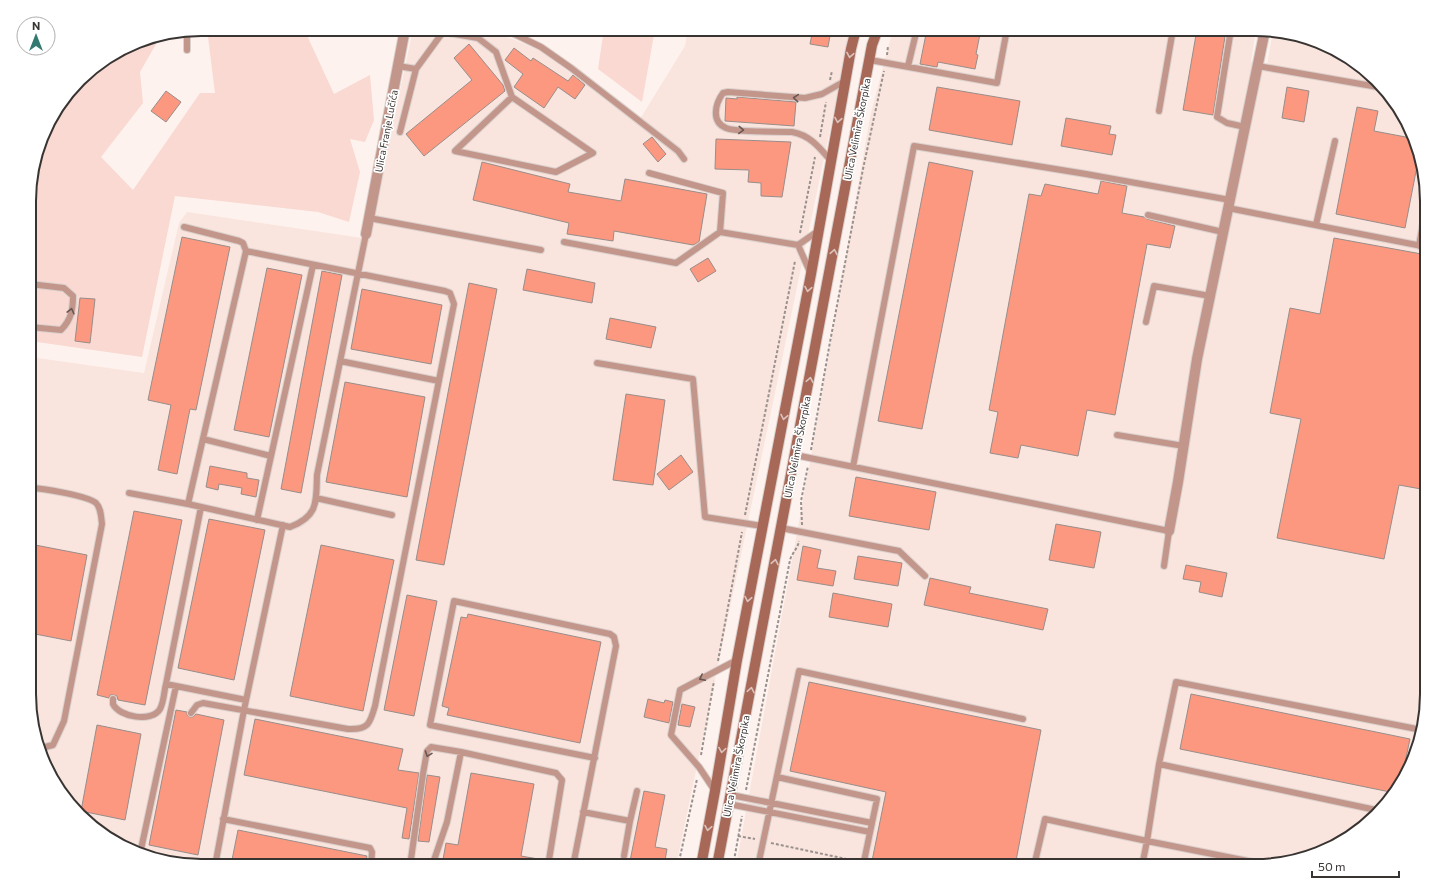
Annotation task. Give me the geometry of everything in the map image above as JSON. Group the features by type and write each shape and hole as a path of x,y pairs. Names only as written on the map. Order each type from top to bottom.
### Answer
{"main road":[{"name":"Ulica Velimira Škorpika","path":"702,859 737,660 811,274 854,36"},
{"name":"Ulica Velimira Škorpika","path":"718,859 872,45 875,36"}],"street":[{"name":"Ulica Franje Lučića","path":"366,234 404,36"},
{"path":"1169,530 1184,446 1197,359 1264,36"}],"lane":[{"path":"187,36 187,50"},
{"path":"400,132 416,69 439,36"},
{"path":"468,36 478,38 496,52 512,97 593,153 556,172 455,151 512,97"},
{"path":"518,36 540,47 571,68 678,151 684,159"},
{"path":"908,66 915,36"},
{"path":"870,60 997,83 1006,36"},
{"path":"1158,111 1172,36"},
{"path":"1230,36 1217,117 1227,123 1245,127"},
{"path":"398,66 416,69"},
{"path":"1258,66 1374,86"},
{"path":"831,161 807,136 800,133 736,130 726,128 721,125 717,119 717,105 723,93 728,92 805,98 822,94 845,81"},
{"path":"1316,225 1335,141"},
{"path":"853,467 914,146 1086,174 1229,204 1316,225 1419,246 1420,240"},
{"path":"649,173 723,193 720,232"},
{"path":"1148,215 1223,232"},
{"path":"369,218 541,250"},
{"path":"184,227 239,241 243,243 246,251 188,504"},
{"path":"564,242 676,263 720,232 798,245 818,231"},
{"path":"129,493 188,504 283,526 290,527 299,524 306,519 313,510 316,498 317,476 366,234"},
{"path":"798,245 811,274"},
{"path":"192,713 196,705 203,703 356,730 365,727 371,720 377,699 454,304 450,293 445,291 246,251"},
{"path":"257,520 312,265"},
{"path":"36,285 64,288 73,296 73,306 68,323 60,330 36,328"},
{"path":"1146,322 1154,286 1210,296"},
{"path":"340,361 439,381"},
{"path":"597,363 693,379 705,517 762,526"},
{"path":"1117,435 1184,446"},
{"path":"203,439 271,456"},
{"path":"795,455 1169,530 1164,566"},
{"path":"36,489 86,498 95,503 101,511 102,524 64,721 53,745 45,746"},
{"path":"316,498 392,515"},
{"path":"113,699 113,704 119,712 128,715 146,717 154,715 160,709 201,507"},
{"path":"216,859 246,700 283,526"},
{"path":"781,528 899,551 925,576"},
{"path":"574,859 595,758 616,646 614,637 610,634 454,602 430,725 595,758"},
{"path":"715,791 699,767 671,735 680,690 737,660"},
{"path":"759,859 800,671 1023,719"},
{"path":"1143,859 1176,682 1416,729"},
{"path":"166,684 246,700"},
{"path":"141,847 176,686"},
{"path":"411,859 423,774 428,750 431,747 461,752 556,773 562,780 549,859"},
{"path":"434,859 447,822 461,752"},
{"path":"1160,764 1373,809"},
{"path":"777,777 877,799 864,859"},
{"path":"624,856 637,791"},
{"path":"730,799 772,802 872,823"},
{"path":"730,799 770,812 870,832"},
{"path":"583,812 630,821"},
{"path":"223,819 370,848 372,852 372,859"},
{"path":"1036,859 1045,819 1238,859"}],"path":[{"path":"812,448 831,334 863,169 883,77"},
{"path":"800,238 829,90"},
{"path":"746,510 795,259"},
{"path":"803,522 801,501 807,474"},
{"path":"718,662 742,529"},
{"path":"745,795 790,560 792,553 798,544"},
{"path":"700,761 714,685"},
{"path":"680,859 697,780"},
{"path":"734,859 742,810"},
{"path":"738,836 841,859"}],"shaded area":[{"path":"208,36 307,36 334,94 370,75 374,120 365,142 350,139 360,172 349,222 318,212 175,196 142,357 36,342 37,179 45,148 53,128 70,100 84,84 100,70 118,58 157,42 140,72 143,103 101,157 133,190 200,93 215,93"},
{"path":"412,36 505,36 541,51 637,124 685,46 687,36 850,36 677,859 179,858 148,850 128,842 100,825 84,811 70,795 53,767 39,727 36,705 36,358 144,373 179,223 187,212 369,239"},
{"path":"603,36 654,36 642,102 598,69"},
{"path":"891,36 1255,36 1251,62 1267,65 1272,37 1277,37 1308,45 1338,58 1356,70 1372,84 1386,100 1398,118 1411,148 1417,168 1420,190 1420,705 1417,727 1411,747 1398,777 1386,795 1372,811 1356,825 1338,837 1308,850 1288,856 1266,859 737,859 812,451 870,117"}],"building":[{"path":"812,36 830,36 828,47 810,44"},
{"path":"926,36 980,36 975,69 938,62 937,67 920,64"},
{"path":"1196,36 1225,36 1213,115 1183,110"},
{"path":"469,44 503,85 505,91 424,156 406,134 472,80 454,58"},
{"path":"514,48 531,61 533,58 568,81 573,75 585,85 575,99 558,87 544,108 514,87 523,74 505,60"},
{"path":"937,87 1020,101 1012,145 929,130"},
{"path":"1287,87 1309,91 1304,122 1282,118"},
{"path":"166,91 181,102 166,122 151,111"},
{"path":"737,97 796,102 794,126 725,121 726,98 737,99"},
{"path":"1357,107 1378,111 1374,131 1407,137 1417,167 1405,228 1336,214"},
{"path":"1066,118 1111,126 1109,134 1116,135 1112,155 1061,146"},
{"path":"652,137 666,154 658,162 643,144"},
{"path":"716,139 791,142 782,197 761,196 761,183 748,182 749,170 715,169"},
{"path":"482,162 570,184 568,192 621,201 625,179 707,194 699,242 693,245 614,231 613,241 567,234 569,223 473,200"},
{"path":"929,162 973,171 922,429 878,421"},
{"path":"1101,181 1127,186 1122,213 1144,217 1175,226 1170,248 1147,244 1115,415 1087,410 1078,456 1021,445 1018,458 990,453 998,412 989,410 1029,194 1041,196 1045,184 1098,194"},
{"path":"182,237 230,247 196,410 190,409 177,474 158,470 171,405 148,400"},
{"path":"1334,238 1420,254 1420,489 1399,485 1384,559 1277,538 1301,419 1270,413 1290,308 1320,314"},
{"path":"708,258 716,271 698,282 690,269"},
{"path":"267,268 302,275 269,437 234,430"},
{"path":"527,269 595,283 592,303 523,290"},
{"path":"322,271 342,275 301,493 281,489"},
{"path":"469,283 497,289 444,565 416,560"},
{"path":"362,289 442,305 431,364 351,349"},
{"path":"80,298 95,299 90,343 75,341"},
{"path":"610,318 656,327 651,348 606,339"},
{"path":"345,382 425,397 407,497 326,482"},
{"path":"626,394 665,400 653,485 613,480"},
{"path":"681,455 693,472 669,490 657,474"},
{"path":"210,466 247,473 247,478 259,480 256,497 241,494 242,488 219,484 218,490 206,487"},
{"path":"856,477 936,492 929,530 849,516"},
{"path":"134,511 182,520 145,705 118,700 117,696 113,695 110,695 109,698 97,695"},
{"path":"209,519 265,530 234,680 178,668"},
{"path":"1056,524 1101,532 1094,568 1049,560"},
{"path":"36,545 87,555 71,641 36,634"},
{"path":"321,545 394,560 363,711 290,696"},
{"path":"803,546 821,550 817,568 836,571 833,586 797,580"},
{"path":"858,556 902,563 898,586 854,579"},
{"path":"1186,565 1227,573 1222,597 1199,592 1201,582 1183,579"},
{"path":"930,578 971,587 969,593 1048,609 1043,630 924,605"},
{"path":"833,593 892,604 888,627 829,617"},
{"path":"407,595 437,601 414,716 384,710"},
{"path":"468,614 601,642 580,743 447,715 449,708 442,706 461,617 467,618"},
{"path":"809,682 1041,730 1016,859 872,859 886,792 790,771"},
{"path":"1191,694 1410,739 1403,767 1388,792 1180,749"},
{"path":"648,699 664,703 665,700 673,702 669,723 644,717"},
{"path":"682,704 695,707 690,727 678,725"},
{"path":"176,710 187,712 187,715 190,717 193,717 196,714 224,720 198,855 149,845"},
{"path":"255,719 403,749 398,770 419,773 409,839 402,838 407,808 244,775"},
{"path":"97,725 141,734 125,820 85,812 82,808"},
{"path":"471,773 534,784 521,856 538,859 443,859 446,843 458,845"},
{"path":"427,775 440,777 429,842 418,841"},
{"path":"644,791 665,795 655,847 667,849 665,859 630,859"},
{"path":"238,830 367,856 366,859 232,859"}]}
